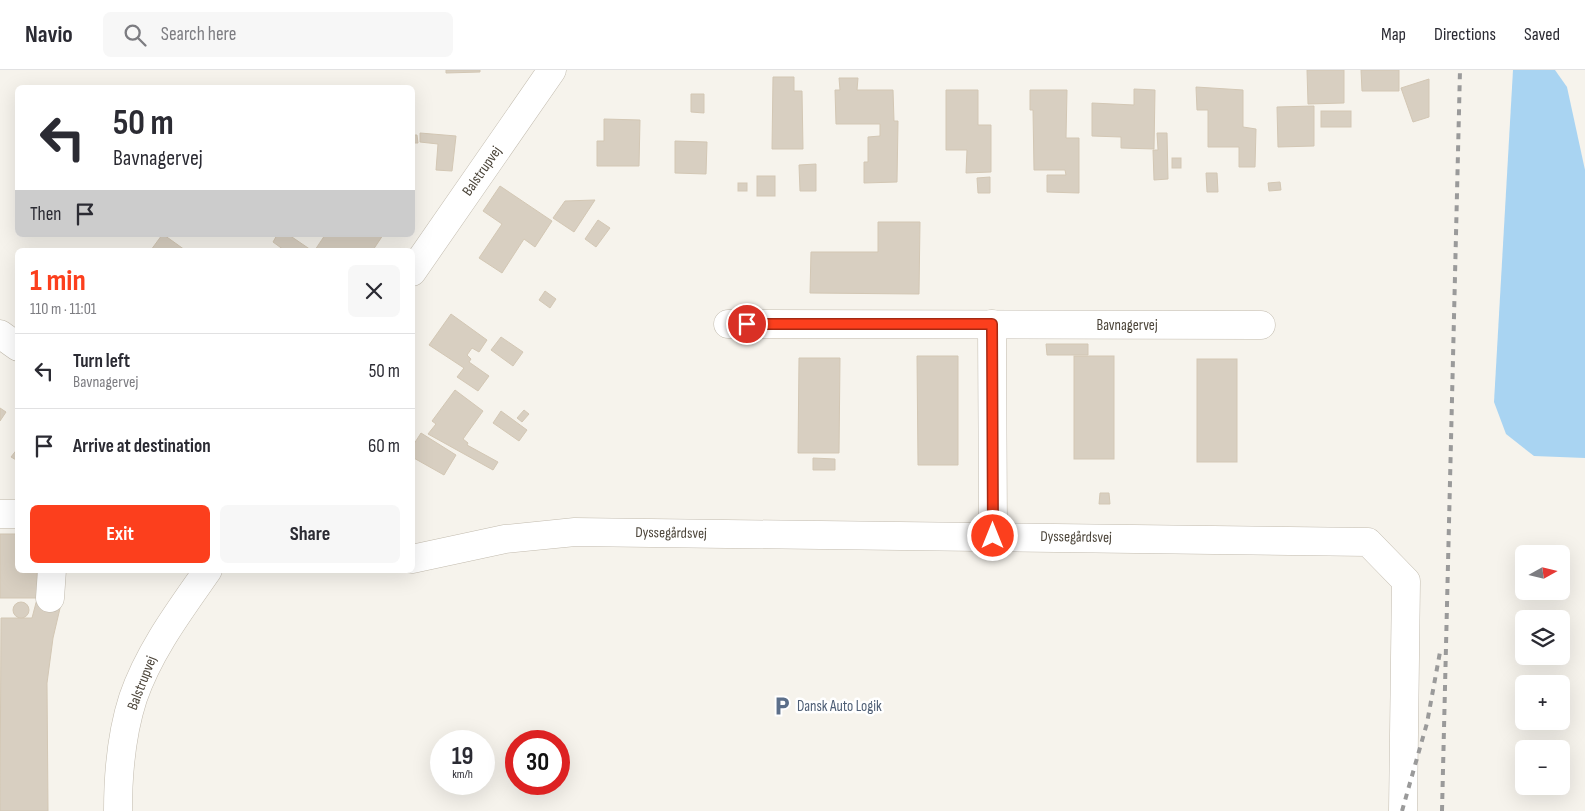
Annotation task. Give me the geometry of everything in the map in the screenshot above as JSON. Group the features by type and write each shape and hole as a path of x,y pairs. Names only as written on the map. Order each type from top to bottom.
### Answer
{"street":[{"name":"Balstrupvej","path":"415,268 552,70"},
{"name":"Bavnagervej","path":"728,324 1261,325"},
{"path":"992,324 993,536"},
{"path":"0,334 15,345"},
{"path":"0,514 15,514"},
{"name":"Dyssegårdsvej","path":"415,558 505,539 575,532 1368,542 1406,581 1403,811"},
{"path":"50,598 52,573"},
{"name":"Balstrupvej","path":"118,811 118,772 133,698 159,641 206,573"}],"water":[{"path":"1513,70 1555,70 1567,87 1585,170 1585,458 1534,456 1506,434 1494,402"}],"building":[{"path":"446,70 480,70 480,72 446,73"},
{"path":"1307,70 1344,70 1344,103 1308,104"},
{"path":"1361,70 1399,70 1399,91 1362,91"},
{"path":"773,77 794,77 794,91 802,91 803,149 772,149"},
{"path":"839,78 858,78 857,90 893,90 894,121 898,121 897,182 864,183 864,162 868,162 868,137 880,136 880,124 836,124 835,90 840,90"},
{"path":"1429,79 1429,117 1413,122 1401,88"},
{"path":"1196,87 1243,90 1243,127 1256,129 1255,167 1239,167 1239,147 1208,147 1208,110 1197,110"},
{"path":"1134,89 1155,90 1154,149 1121,148 1121,137 1092,136 1092,103 1134,105"},
{"path":"946,90 978,90 978,125 991,125 991,172 966,173 967,150 946,150"},
{"path":"1030,90 1067,90 1066,138 1079,138 1079,193 1047,192 1047,175 1066,175 1065,170 1034,170 1033,110 1030,110"},
{"path":"691,94 704,94 704,113 691,112"},
{"path":"1314,106 1314,146 1278,147 1277,107"},
{"path":"1321,111 1351,111 1351,127 1321,127"},
{"path":"604,119 640,120 639,166 597,166 597,141 604,141"},
{"path":"420,133 456,136 452,171 436,170 438,144 420,142"},
{"path":"1157,133 1167,133 1168,179 1154,180 1153,150 1158,150"},
{"path":"415,135 417,135 418,143 415,143"},
{"path":"675,141 707,142 706,174 675,173"},
{"path":"1172,158 1181,158 1181,168 1172,168"},
{"path":"816,164 816,191 800,191 799,165"},
{"path":"1206,173 1217,173 1218,192 1207,192"},
{"path":"757,176 775,176 775,196 757,196"},
{"path":"990,177 990,193 978,193 977,178"},
{"path":"1280,182 1281,190 1269,191 1268,183"},
{"path":"738,183 747,183 747,191 738,191"},
{"path":"500,186 552,221 535,247 524,239 502,273 479,258 502,224 483,211"},
{"path":"595,200 574,232 553,218 565,201"},
{"path":"598,220 610,228 596,247 585,239"},
{"path":"878,222 920,222 919,294 810,293 811,252 878,252"},
{"path":"161,237 167,237 182,248 152,248"},
{"path":"276,237 292,237 308,248 281,248 273,242"},
{"path":"324,237 382,237 374,248 316,248"},
{"path":"545,291 556,299 550,308 539,300"},
{"path":"451,314 487,340 479,352 472,348 467,355 471,359 469,362 489,376 478,391 457,377 464,368 429,345"},
{"path":"501,337 523,352 513,366 491,350"},
{"path":"1046,344 1088,344 1088,355 1047,355"},
{"path":"917,356 958,356 958,465 918,465"},
{"path":"1074,356 1114,356 1114,459 1074,459"},
{"path":"799,358 840,358 839,453 798,453"},
{"path":"1197,359 1237,359 1237,462 1197,462"},
{"path":"455,390 483,411 463,439 468,443 467,445 498,462 493,470 428,434 436,424 432,421"},
{"path":"0,408 6,412 0,421"},
{"path":"524,410 529,414 522,422 517,418"},
{"path":"501,411 527,430 519,441 493,423"},
{"path":"421,433 456,455 444,475 415,459 415,442"},
{"path":"813,458 835,459 835,470 813,470"},
{"path":"1100,493 1109,493 1110,504 1099,504"},
{"path":"0,534 15,534 15,573 37,573 38,598 0,598"},
{"path":"37,599 61,604 53,638 47,683 48,811 0,811 1,618 32,618"},
{"path":"21,602 27,604 29,610 27,616 21,618 15,616 13,610 15,604"}],"railway":[{"path":"1442,811 1460,70"},
{"path":"1402,811 1427,723 1440,652"}],"place":[{"name":"Dansk Auto Logik","path":"782,706"}],"route":[{"path":"747,324 992,324 993,536"}]}
